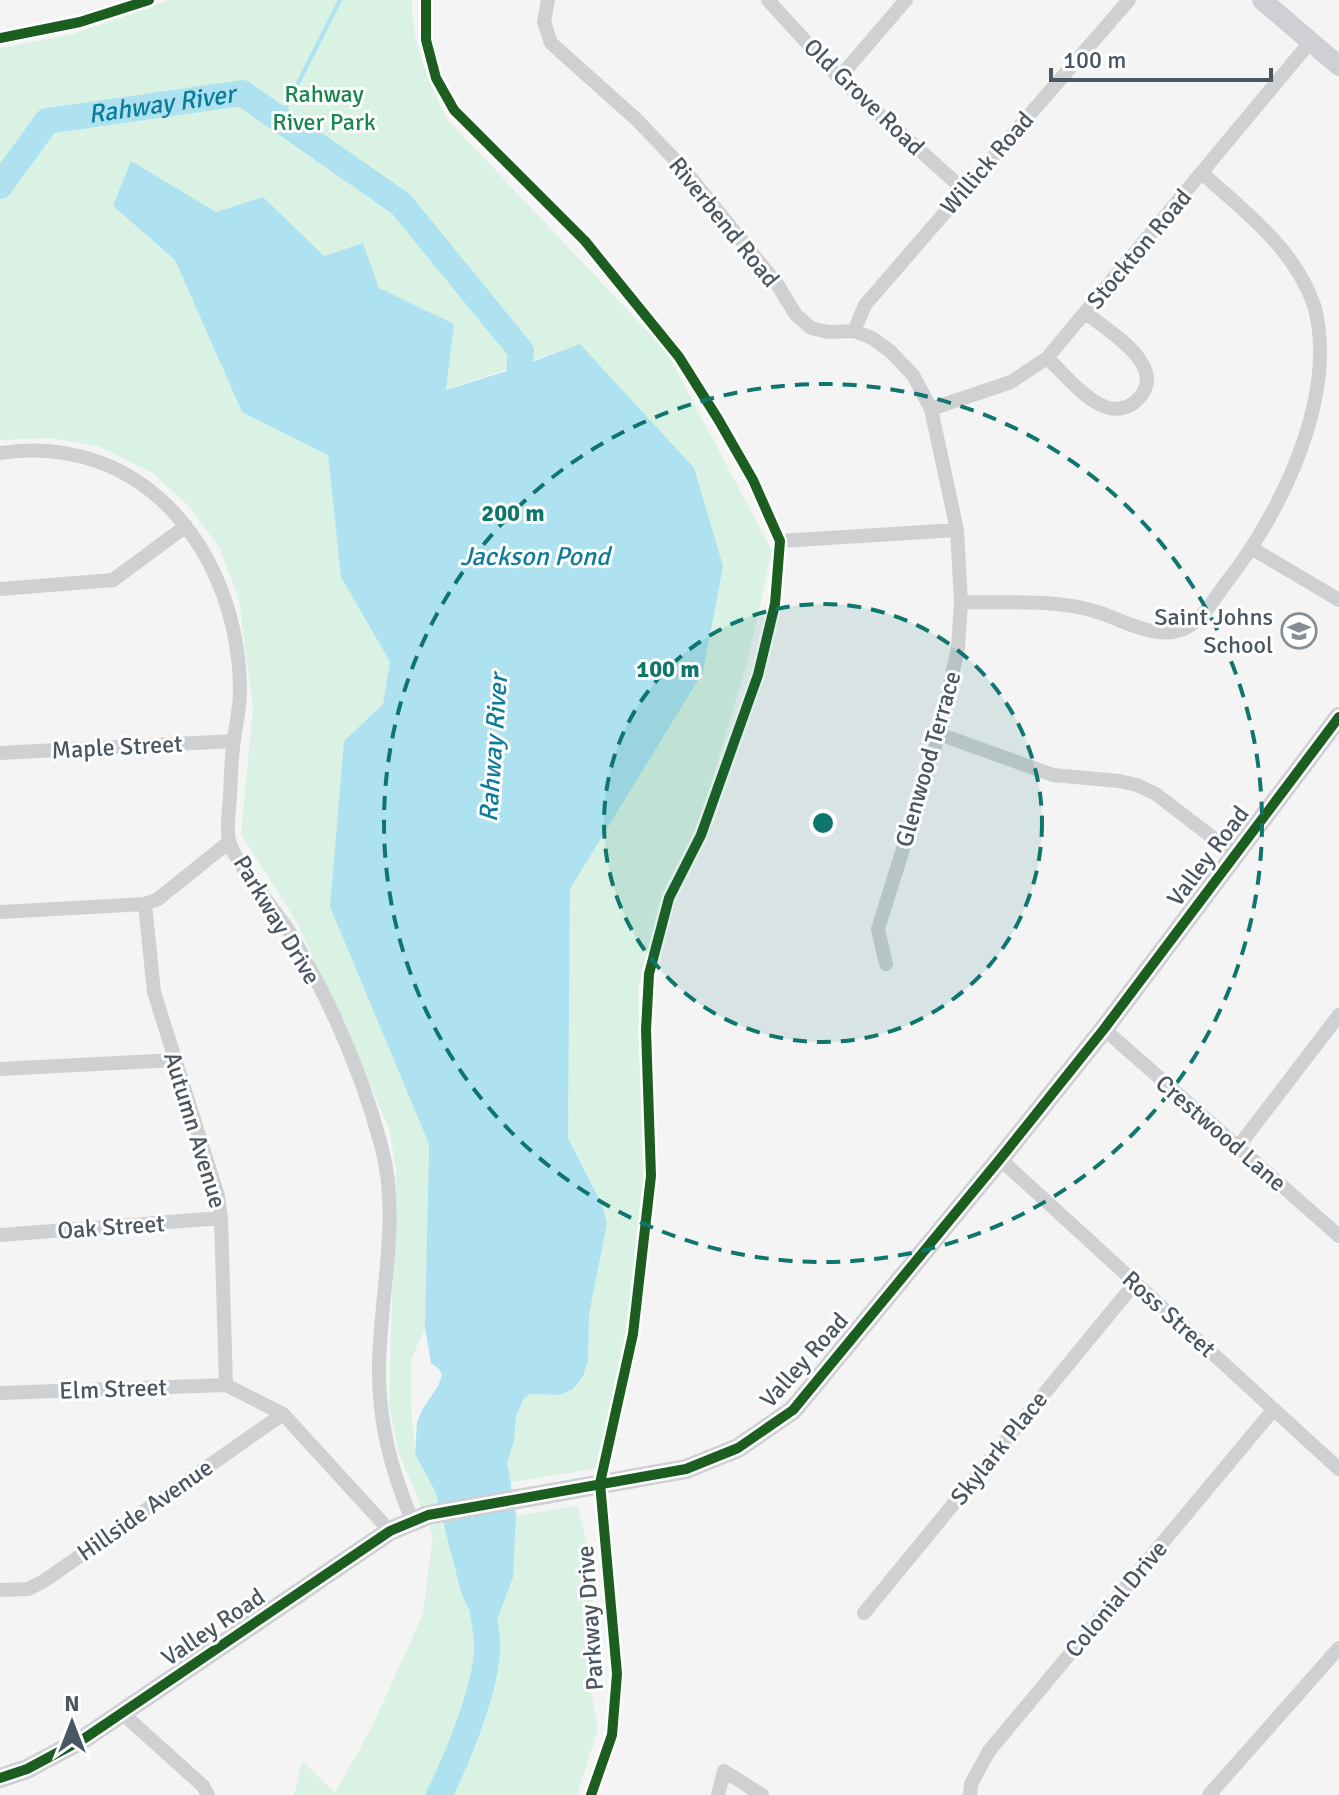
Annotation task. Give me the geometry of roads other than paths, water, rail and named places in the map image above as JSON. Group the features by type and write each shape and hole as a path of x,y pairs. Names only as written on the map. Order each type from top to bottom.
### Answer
{"street":[{"path":"0,38 80,22 149,0"},
{"path":"426,0 426,40 436,78 454,110 585,241 679,357 753,480 780,541 957,530"},
{"name":"Riverbend Road","path":"548,0 544,22 551,43 636,119 681,166 777,284 796,315 811,328 828,332 854,331 872,338 890,351 913,375 931,409"},
{"name":"Old Grove Road","path":"768,0 839,78 964,190"},
{"path":"839,78 906,0"},
{"name":"Willick Road","path":"854,331 865,305 1129,0"},
{"path":"1262,0 1339,66"},
{"name":"Stockton Road","path":"931,409 1011,382 1047,358 1311,41"},
{"path":"961,602 1072,606 1094,610 1139,627 1172,632 1190,626 1199,618 1253,549 1278,503 1308,435 1318,399 1323,343 1318,316 1308,289 1289,257 1263,228 1202,173"},
{"path":"1047,358 1095,402 1105,407 1127,407 1137,400 1148,383 1148,373 1143,363 1086,313"},
{"name":"Glenwood Terrace","path":"886,964 878,929 939,734 958,648 961,602 957,530 931,409"},
{"name":"Parkway Drive","path":"0,453 50,450 81,454 136,480 186,526 207,558 220,587 233,634 240,685 228,819 229,842 238,860 293,938 335,1020 367,1097 383,1150 389,1225 379,1366 380,1404 389,1460 420,1517"},
{"path":"0,589 113,580 186,526"},
{"name":"Parkway Drive","path":"591,1795 612,1735 617,1674 600,1483 633,1334 651,1176 646,1030 649,974 669,898 701,835 758,675 775,604 780,541"},
{"path":"1253,549 1339,600"},
{"name":"Valley Road","path":"0,1778 65,1750 390,1531 420,1517 686,1469 738,1448 793,1410 1104,1029 1339,717"},
{"path":"939,734 1053,775 1137,785 1156,794 1234,854"},
{"name":"Maple Street","path":"0,753 234,741"},
{"path":"0,912 145,904 158,899 229,842"},
{"name":"Autumn Avenue","path":"145,904 150,976 218,1196 226,1385"},
{"path":"1238,1147 1339,1015"},
{"name":"Crestwood Lane","path":"1104,1029 1339,1236"},
{"path":"0,1069 175,1060"},
{"name":"Ross Street","path":"1000,1159 1339,1469"},
{"path":"1323,1223 1339,1216"},
{"name":"Oak Street","path":"0,1235 221,1218"},
{"name":"Skylark Place","path":"864,1613 1135,1283"},
{"path":"226,1385 283,1414 390,1531"},
{"name":"Elm Street","path":"0,1393 226,1385"},
{"name":"Colonial Drive","path":"970,1795 971,1784 989,1751 1274,1409"},
{"name":"Hillside Avenue","path":"0,1590 28,1589 44,1581 283,1414"},
{"path":"1209,1795 1339,1648"},
{"path":"122,1713 203,1786 208,1795"},
{"path":"718,1795 724,1771 762,1795"}],"water":[{"name":"Jackson Pond","path":"131,161 216,212 263,197 324,256 363,243 379,288 454,324 446,390 580,344 694,468 723,566 703,672 570,889 568,1138 602,1205 607,1223 589,1315 588,1360 583,1377 573,1389 559,1395 531,1394 524,1398 516,1416 514,1441 507,1463 516,1514 513,1577 487,1646 462,1595 435,1491 415,1454 417,1423 442,1375 431,1363 425,1328 429,1144 330,907 344,741 383,704 390,662 341,577 328,455 242,412 175,260 113,206"}],"waterway":[{"path":"280,119 340,0"},
{"name":"Rahway River","path":"0,186 47,121 242,93 401,204 521,351 517,402"},
{"name":"Rahway River","path":"439,1795 463,1742 483,1679 487,1644 483,1612"}],"place":[{"name":"Saint Johns School","path":"1299,631"}],"park label":[{"name":"Rahway River Park","path":"324,108"}]}
